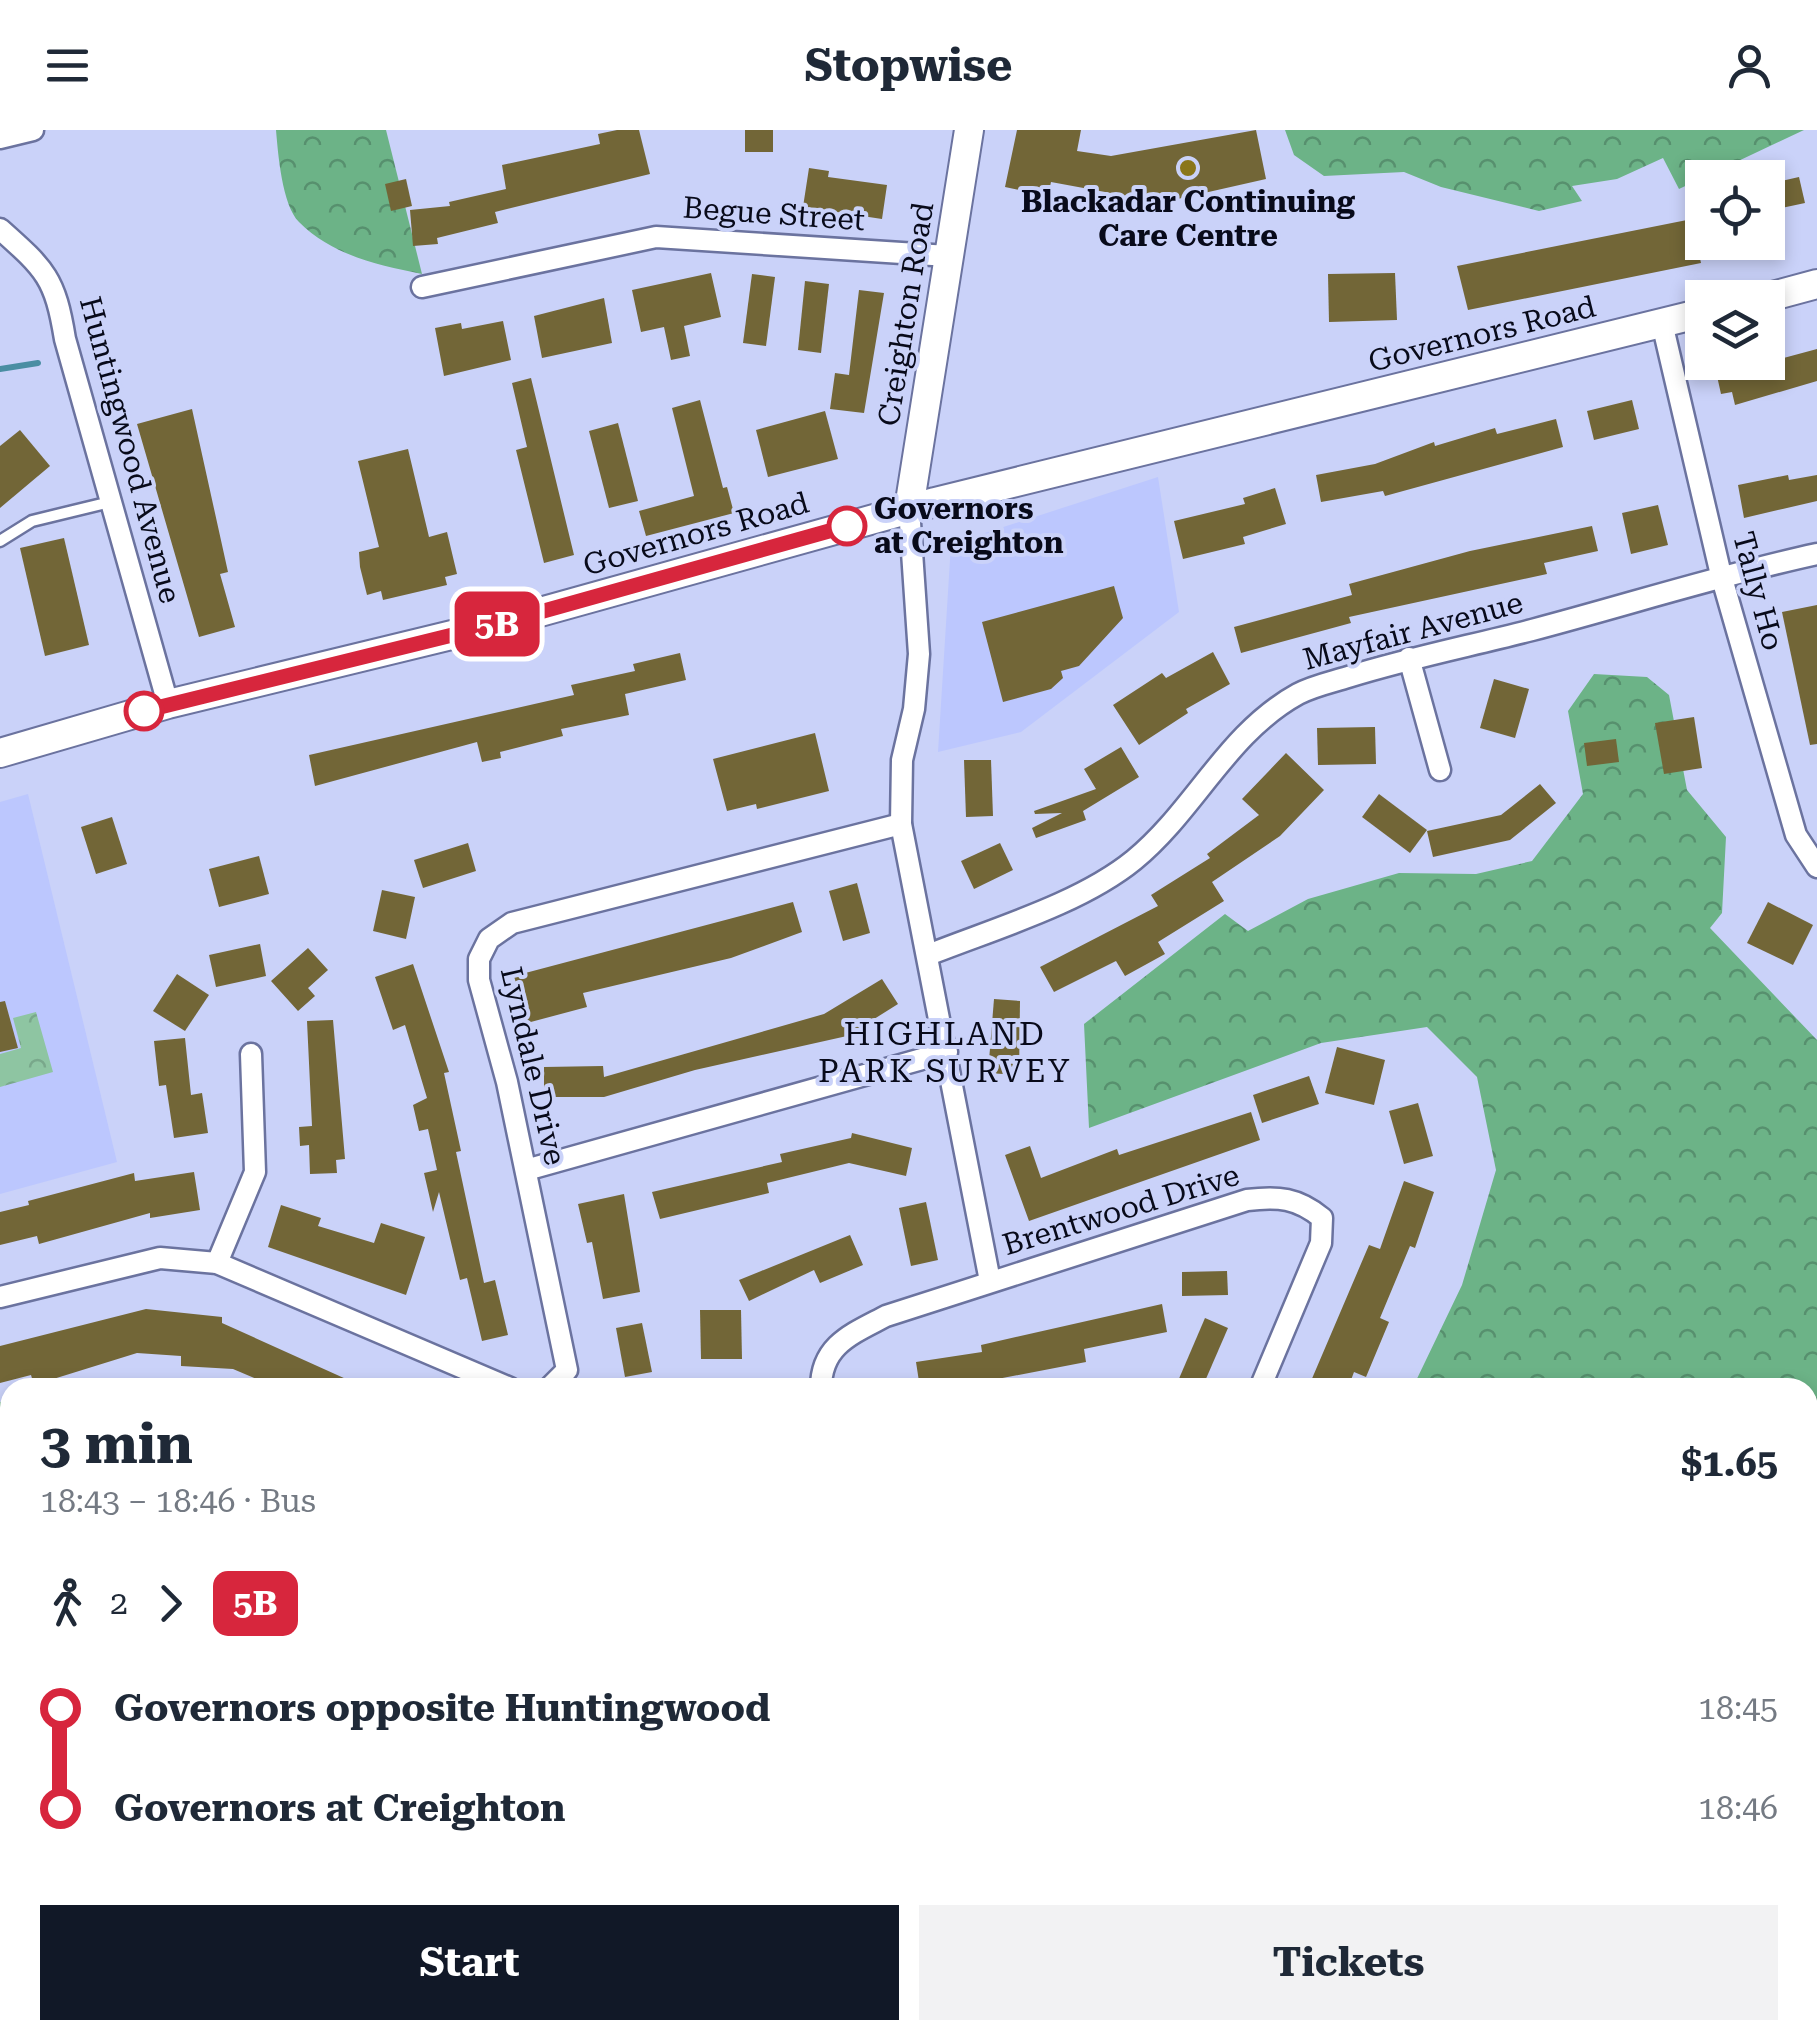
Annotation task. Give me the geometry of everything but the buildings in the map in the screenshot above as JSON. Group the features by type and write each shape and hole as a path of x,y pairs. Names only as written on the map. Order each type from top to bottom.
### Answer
{"main road":[{"name":"Creighton Road","path":"909,508 969,130"},
{"path":"1785,293 1817,284"},
{"name":"Governors Road","path":"0,753 168,704 497,624 909,508 1685,318"}],"street":[{"path":"0,138 33,130"},
{"name":"Huntingwood Avenue","path":"0,230 38,263 58,292 66,339 168,704"},
{"name":"Begue Street","path":"422,287 656,238 948,256"},
{"name":"Tally Ho","path":"1662,324 1721,575 1796,835 1817,867"},
{"path":"822,1378 824,1361 836,1342 886,1316 990,1281 901,824 902,760 914,709 919,654 909,508"},
{"name":"Mayfair Avenue","path":"928,955 1058,902 1132,862 1173,823 1208,774 1252,728 1300,693 1409,658 1532,630 1721,575 1817,554"},
{"path":"1409,658 1440,770"},
{"name":"Lyndale Drive","path":"558,1378 566,1370 526,1170 479,980 479,959 489,939 512,923 901,824"},
{"path":"526,1170 947,1052"},
{"path":"217,1263 256,1172 252,1054"},
{"name":"Brentwood Drive","path":"990,1281 1247,1200 1276,1196 1304,1204 1322,1218 1321,1243 1264,1378"},
{"path":"0,1298 160,1258 217,1263 487,1378"}],"lane":[{"path":"0,540 32,521 110,502"}],"shaded area":[{"path":"1158,477 1179,612 1021,732 938,752 951,544"},
{"path":"28,794 117,1162 0,1194 0,802"}],"green space":[{"path":"276,130 386,130 422,274 341,251 299,222 285,191"},
{"path":"1285,130 1804,130 1740,160 1685,160 1685,186 1679,189 1663,158 1617,179 1572,186 1582,201 1539,211 1441,187 1404,172 1324,176 1294,155"},
{"path":"1594,674 1647,677 1669,695 1687,790 1726,837 1722,913 1710,928 1817,1040 1817,1378 1417,1378 1462,1285 1496,1170 1477,1077 1427,1027 1321,1043 1089,1128 1084,1024 1225,914 1248,931 1308,899 1399,873 1476,874 1532,861 1583,794 1568,711"},
{"path":"36,1012 53,1072 0,1087 0,1054 21,1048 13,1018"}],"waterway":[{"path":"0,369 38,363"}],"bus line":[{"name":"5B","path":"144,711 497,624 847,526"}],"place":[{"name":"Blackadar Continuing Care Centre","path":"1188,168"},
{"name":"Governors at Creighton","path":"847,526"}],"district":[{"name":"HIGHLAND PARK SURVEY","path":"945,1052"}]}
